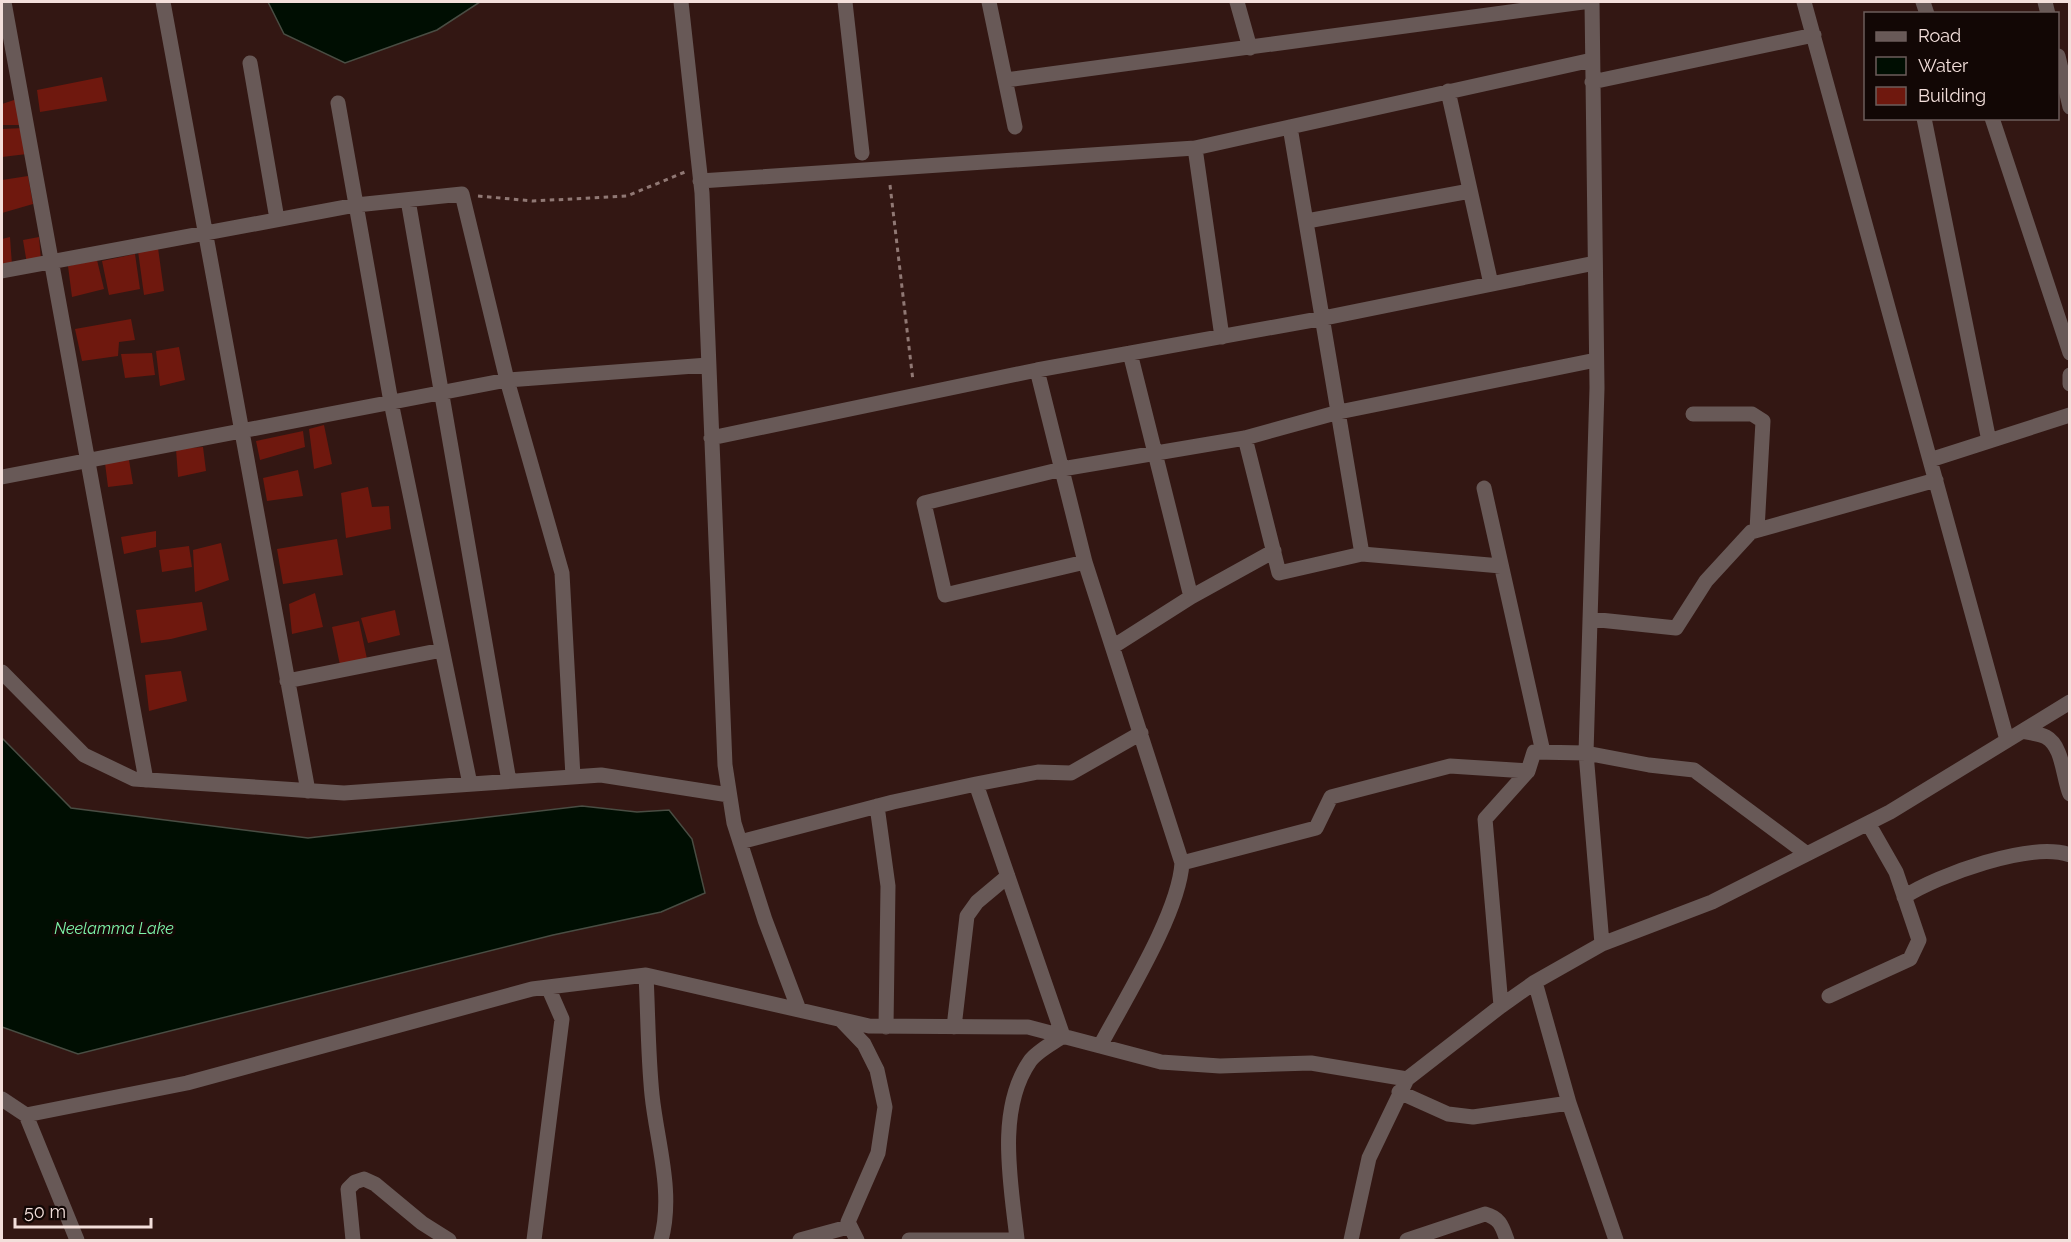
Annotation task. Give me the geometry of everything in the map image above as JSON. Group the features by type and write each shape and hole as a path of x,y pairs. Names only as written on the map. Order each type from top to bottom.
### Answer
{"street":[{"path":"4,2 146,780"},
{"path":"163,2 308,791"},
{"path":"681,2 699,174 724,765 740,842 765,920 799,1010"},
{"path":"845,2 862,153"},
{"path":"988,2 1016,127"},
{"path":"1237,2 1250,48"},
{"path":"1006,80 1583,2"},
{"path":"1592,2 1596,360 1586,753 1602,944"},
{"path":"1804,2 2007,740"},
{"path":"1592,82 1814,35"},
{"path":"699,174 888,168 1195,148 1592,60"},
{"path":"2059,60 2070,107"},
{"path":"250,63 277,219"},
{"path":"1448,92 1491,284"},
{"path":"338,103 391,402 470,784"},
{"path":"1924,120 1989,441"},
{"path":"1993,120 2070,353"},
{"path":"1290,127 1362,554"},
{"path":"1195,148 1222,337"},
{"path":"1307,221 1470,191"},
{"path":"2,271 356,205 462,194 507,380 562,573 573,777"},
{"path":"408,201 444,393 509,781"},
{"path":"711,438 1037,370 1324,318 1595,263"},
{"path":"1130,353 1191,597"},
{"path":"1084,562 945,595 924,503 1062,469 1245,438 1339,412 1596,360"},
{"path":"2,477 507,380 708,365"},
{"path":"1037,370 1084,562 1105,628 1114,646 1182,863 1181,882 1152,948 1100,1046"},
{"path":"2070,375 2070,384"},
{"path":"1693,414 1752,414 1759,416 1763,421 1757,530"},
{"path":"1930,460 2070,414"},
{"path":"1245,438 1279,573 1362,554 1502,566"},
{"path":"1590,618 1676,628 1706,581 1751,532 1936,480"},
{"path":"1484,488 1543,752"},
{"path":"1114,646 1191,597 1274,551"},
{"path":"287,681 442,650"},
{"path":"2,672 84,755 134,779 344,793 600,775 729,795"},
{"path":"1351,1240 1369,1158 1403,1085 1501,1006 1534,982 1602,944 1712,902 1868,823 2070,702"},
{"path":"2023,731 2048,737 2059,753 2064,780 2070,794"},
{"path":"740,842 877,806 976,784 1038,772 1071,773 1141,733"},
{"path":"1501,1006 1485,819 1528,771 1534,752 1586,753 1649,765 1694,770 1807,854"},
{"path":"1182,863 1316,828 1331,797 1450,766 1528,771"},
{"path":"976,784 1063,1036"},
{"path":"877,806 888,886 886,1026"},
{"path":"1829,996 1910,959 1920,940 1896,872 1868,823"},
{"path":"1904,897 1920,887 1988,860 2057,850 2070,855"},
{"path":"954,1027 967,916 976,902 1008,876"},
{"path":"645,975 652,1096 665,1186 666,1221 661,1240"},
{"path":"26,1115 187,1083 531,989 645,975 869,1026 1028,1027 1161,1062 1220,1066 1311,1063 1403,1085 1448,1114 1473,1117 1569,1103"},
{"path":"1534,982 1569,1103 1616,1240"},
{"path":"534,1240 562,1019 548,987"},
{"path":"800,1240 852,1234 854,1208 878,1153 885,1107 878,1071 864,1044 841,1020"},
{"path":"909,1240 1017,1240 1011,1179 1010,1123 1016,1088 1030,1060 1063,1036"},
{"path":"2,1099 26,1115 77,1240"},
{"path":"353,1240 348,1188 354,1182 364,1179 375,1184 422,1223 449,1240"},
{"path":"1407,1240 1485,1214 1494,1216 1501,1223 1507,1240"}],"path":[{"path":"888,168 914,396"},
{"path":"462,194 533,201 627,196 699,174"}],"water":[{"path":"268,2 480,2 437,30 345,63 284,34"},
{"name":"Neelamma Lake","path":"2,738 71,808 308,838 582,806 637,812 669,810 692,839 705,893 661,912 553,935 78,1054 2,1027"}],"building":[{"path":"102,77 107,101 40,112 37,90"},
{"path":"17,99 21,125 2,125 2,104"},
{"path":"24,128 27,154 2,157 2,129"},
{"path":"28,176 33,204 2,213 2,180"},
{"path":"10,237 12,265 2,267 2,239"},
{"path":"39,237 41,260 27,264 23,240"},
{"path":"158,248 164,291 144,295 138,251"},
{"path":"135,254 140,289 109,295 102,261"},
{"path":"97,260 104,289 72,297 68,266"},
{"path":"131,319 135,340 119,342 118,356 82,361 75,329"},
{"path":"179,347 185,380 160,386 156,351"},
{"path":"152,353 155,375 125,378 121,354"},
{"path":"324,425 332,464 314,469 309,429"},
{"path":"303,431 305,447 260,460 256,441"},
{"path":"203,447 206,471 178,477 176,449"},
{"path":"129,460 133,484 108,487 105,463"},
{"path":"298,470 303,496 267,501 263,478"},
{"path":"368,487 372,507 389,506 391,529 346,538 341,493"},
{"path":"156,531 156,547 124,554 121,537"},
{"path":"337,539 343,575 283,584 277,549"},
{"path":"221,543 229,580 195,592 193,550"},
{"path":"189,546 192,567 162,572 159,550"},
{"path":"315,593 323,627 292,634 289,604"},
{"path":"202,602 207,630 171,639 141,643 136,610"},
{"path":"395,610 400,635 368,643 361,618"},
{"path":"359,621 367,659 340,665 332,627"},
{"path":"181,671 187,701 149,711 145,675"}]}
